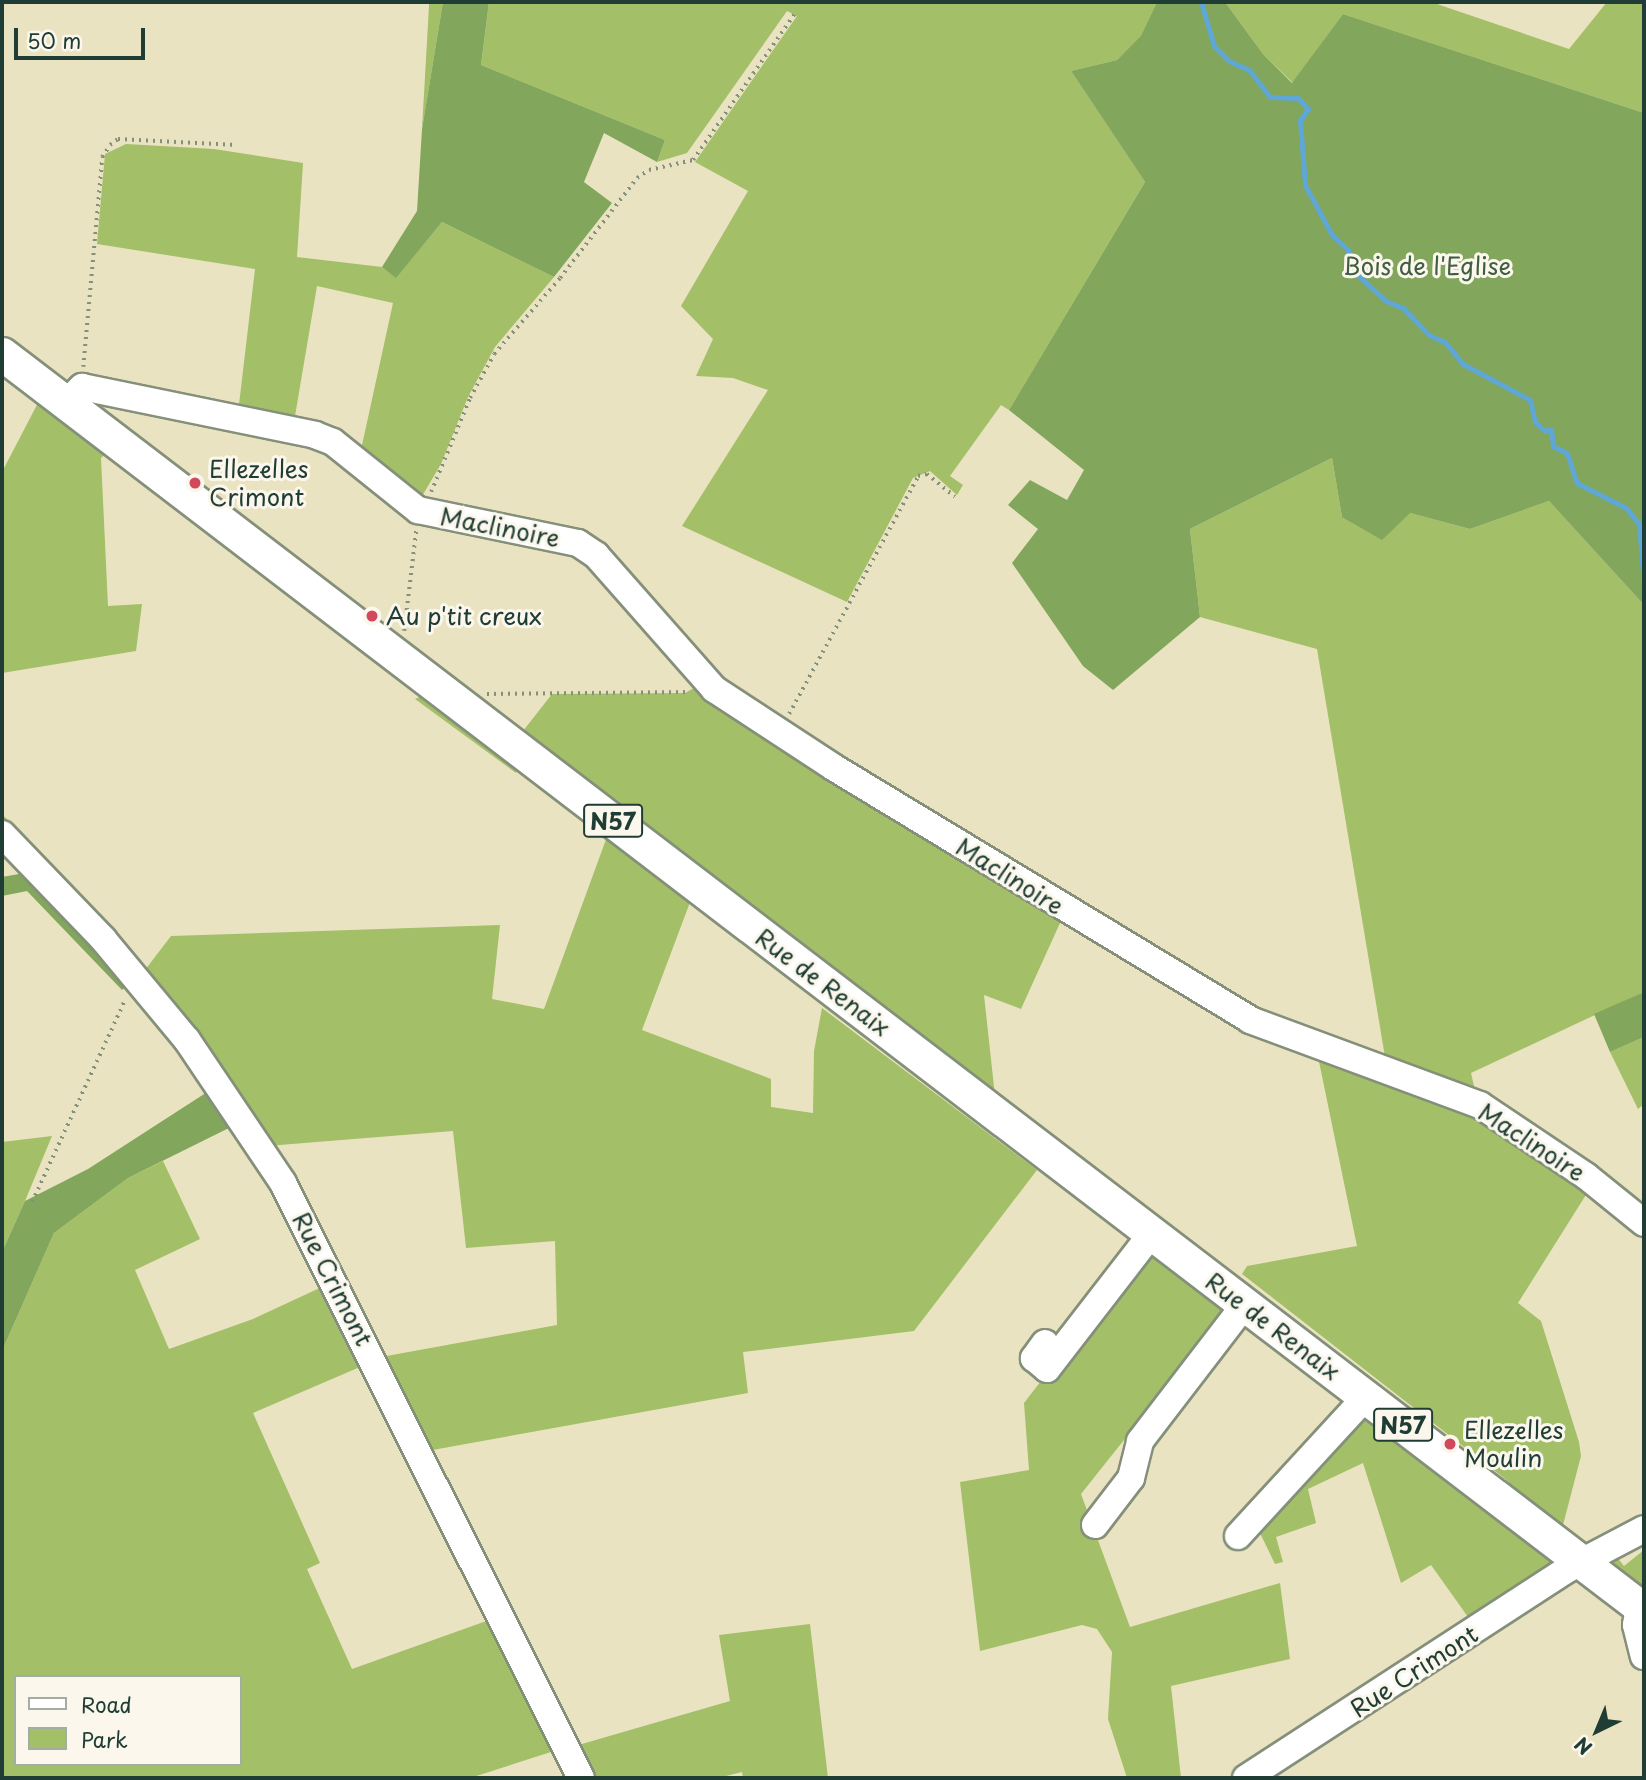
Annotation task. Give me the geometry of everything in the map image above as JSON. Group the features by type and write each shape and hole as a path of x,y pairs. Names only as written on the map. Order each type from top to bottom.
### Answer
{"main road":[{"name":"Rue de Renaix","path":"6,362 74,395 398,657 1642,1608"}],"street":[{"name":"Maclinoire","path":"74,395 209,410 333,442 418,510 448,519 548,534 587,549 703,679 779,732 1250,1020 1480,1105 1639,1219"},
{"name":"Rue Crimont","path":"2,834 137,978 222,1088 284,1183 581,1778"},
{"path":"1045,1343 1034,1358 1047,1369 1153,1233"},
{"path":"1094,1525 1131,1478 1140,1441 1245,1304"},
{"path":"1238,1536 1366,1397"},
{"name":"Rue Crimont","path":"1246,1778 1581,1562 1644,1529"},
{"path":"1642,1608 1636,1625 1644,1656"}],"path":[{"name":"Maclinoire","path":"398,657 418,510 433,489 470,398 495,354 560,278 643,172 692,160 795,13"},
{"path":"74,395 102,157 118,139 237,145"},
{"path":"779,732 918,476 927,474 955,497"},
{"path":"454,700 478,694 685,693 703,679"},
{"path":"32,1202 137,978"}],"green space":[{"path":"429,2 443,2 422,129 429,6"},
{"path":"443,2 489,2 481,65 665,140 657,162 604,133 584,182 612,203 554,277 442,222 396,278 382,267 417,211 422,129"},
{"path":"489,2 1157,2 1141,37 1117,60 1071,71 1145,182 1009,410 1001,405 950,476 963,485 957,495 930,471 913,478 847,602 682,526 768,390 733,378 696,376 713,339 681,306 748,191 695,162 797,16 787,11 687,153 657,162 665,140 481,65"},
{"name":"Bois de l'Eglise","path":"1157,2 1225,2 1263,54 1292,83 1343,14 1644,113 1644,605 1549,501 1470,529 1410,513 1382,540 1342,517 1332,458 1190,529 1200,617 1113,690 1083,666 1012,563 1038,529 1008,505 1030,480 1067,500 1084,470 1009,410 1145,182 1071,71 1117,60 1141,36"},
{"path":"1225,2 1431,2 1569,49 1607,2 1644,2 1644,113 1343,14 1293,83 1263,54"},
{"path":"126,144 214,149 303,163 297,257 382,267 396,277 442,222 554,277 495,347 468,397 441,464 418,503 359,459 393,303 317,286 294,422 238,413 255,269 97,244 105,154"},
{"path":"40,399 106,453 101,458 108,606 142,604 136,651 2,673 2,472"},
{"path":"1332,458 1342,517 1410,513 1470,529 1549,501 1644,605 1644,992 1471,1073 1478,1103 1387,1069 1317,649 1200,617 1190,529"},
{"path":"703,683 1065,912 1021,1009 984,995 995,1096 523,731 552,694 685,693"},
{"path":"424,695 517,765 516,773 415,699"},
{"path":"2,814 145,970 171,936 500,925 492,999 544,1009 608,834 692,897 642,1030 771,1079 771,1107 813,1113 814,1051 822,1008 1037,1170 914,1331 743,1352 748,1393 427,1451 575,1746 730,1701 719,1635 810,1624 828,1778 743,1778 742,1772 718,1778 587,1778 381,1357 557,1325 555,1241 466,1248 453,1131 267,1146 2,826"},
{"path":"30,872 131,982 122,990 27,891 2,896 2,877"},
{"path":"1644,992 1644,1037 1610,1052 1594,1014"},
{"path":"1644,1037 1644,1104 1638,1109 1610,1052"},
{"path":"1316,1047 1472,1108 1589,1190 1518,1303 1541,1321 1579,1442 1581,1456 1563,1525 1587,1545 1505,1490 1509,1482 1242,1274 1247,1266 1357,1246"},
{"path":"215,1087 237,1124 128,1178 54,1233 2,1351 2,1252 25,1201 88,1169"},
{"path":"52,1136 25,1201 2,1252 2,1142"},
{"path":"163,1161 200,1239 135,1270 169,1349 253,1319 324,1286 367,1364 253,1413 320,1563 307,1569 352,1669 492,1619 554,1751 470,1778 2,1778 2,1351 54,1233 128,1178"},
{"path":"1147,1244 1229,1308 1081,1494 1130,1627 1280,1583 1290,1659 1171,1686 1181,1778 1127,1778 1108,1719 1112,1652 1097,1629 1082,1625 980,1651 960,1482 1029,1470 1024,1403"},
{"path":"1369,1415 1529,1544 1538,1544 1549,1552 1552,1561 1548,1572 1473,1624 1431,1565 1401,1583 1363,1463 1308,1489 1316,1523 1276,1537 1283,1562 1275,1564 1257,1527"},
{"path":"1644,1550 1644,1596 1612,1568 1616,1556 1624,1566"}],"waterway":[{"path":"1201,2 1214,46 1229,61 1249,70 1270,97 1298,98 1308,109 1300,120 1305,185 1332,235 1348,250 1349,267 1386,301 1403,308 1429,335 1445,342 1463,364 1530,400 1535,422 1545,431 1551,429 1553,446 1567,453 1577,483 1626,508 1639,524 1644,586"}],"place":[{"name":"Ellezelles Crimont","path":"195,483"},
{"name":"Au p'tit creux","path":"372,616"},
{"name":"Ellezelles Moulin","path":"1450,1444"}]}
